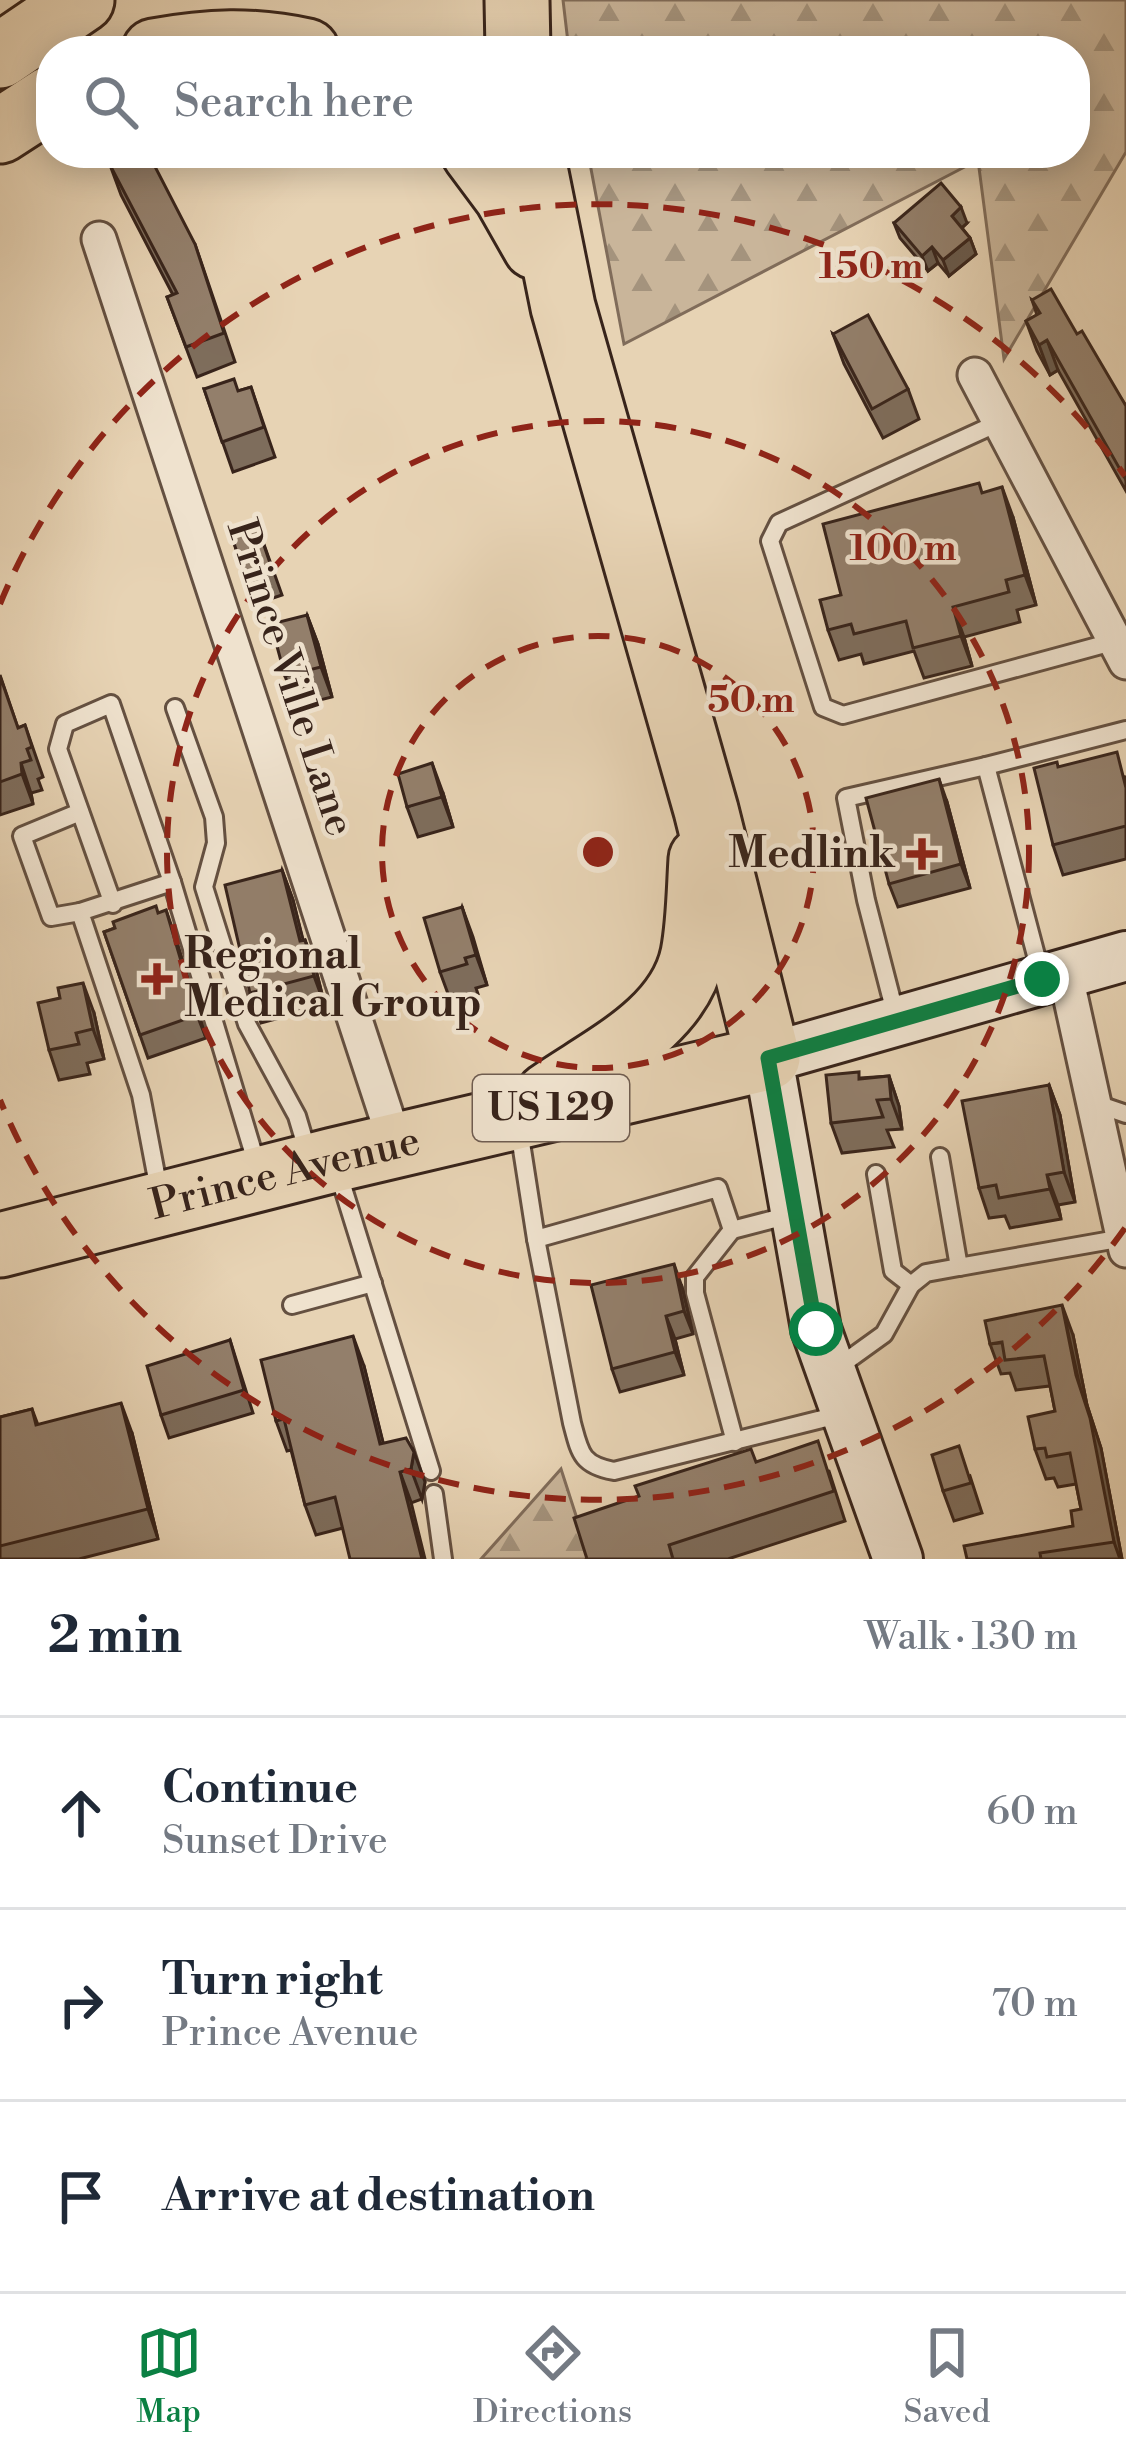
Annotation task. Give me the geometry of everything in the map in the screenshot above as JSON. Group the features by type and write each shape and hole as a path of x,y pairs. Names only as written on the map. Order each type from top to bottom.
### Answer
{"highway":[{"path":"0,56 82,0"},
{"path":"517,0 518,36"},
{"path":"0,130 36,107"},
{"path":"484,168 531,239 563,307"},
{"path":"535,168 563,307 706,810 768,1058"},
{"path":"517,1117 650,1025 675,997 692,956 706,810"},
{"name":"Prince Avenue","path":"0,1245 768,1058"}],"street":[{"name":"Prince Ville Lane","path":"99,239 396,1145"},
{"path":"975,375 1121,651"},
{"name":"Prince Avenue","path":"768,1058 1126,956"},
{"path":"1054,975 1094,1102 1125,1244"},
{"path":"768,1058 816,1329 898,1559"}],"lane":[{"path":"1000,422 779,523 770,541 824,706 843,715 1121,651"},
{"path":"113,904 58,749 65,724 111,704 172,882 302,1168 373,1283 431,1471"},
{"path":"175,708 214,818 216,843 204,887 247,1024 297,1117 302,1168"},
{"path":"897,1021 846,798 1126,730"},
{"path":"986,766 1054,975"},
{"path":"80,812 22,836 51,917 113,904 172,882"},
{"path":"80,912 141,1095 162,1202"},
{"path":"1094,1102 1126,1114"},
{"path":"517,1117 572,1423 580,1452 594,1468 614,1472 735,1442 836,1394 884,1334 911,1285 926,1273 1125,1244"},
{"path":"940,1157 959,1267"},
{"path":"876,1174 893,1271 911,1285"},
{"path":"536,1239 718,1188 732,1230"},
{"path":"735,1442 697,1307 694,1277 732,1230 796,1214"},
{"path":"292,1305 373,1283"},
{"path":"434,1493 443,1559"}],"green space":[{"path":"563,0 1126,0 1126,152 1004,359 979,168 1090,168 1090,36 567,36"},
{"path":"591,168 963,168 624,344"},
{"path":"561,1469 590,1559 481,1559"}],"building":[{"path":"112,168 156,168 195,244 224,333 186,347 167,297 177,293"},
{"path":"941,183 961,207 952,216 970,238 943,260 932,247 922,256 894,223"},
{"path":"1051,289 1126,406 1126,480 1047,340 1039,345 1026,321 1040,313 1032,300"},
{"path":"868,315 908,389 872,409 833,334"},
{"path":"234,379 238,391 251,387 264,427 222,442 204,389"},
{"path":"979,483 982,493 1002,487 1025,575 1006,580 1009,592 953,607 961,636 913,648 906,621 854,634 851,624 828,630 820,600 841,595 823,524"},
{"path":"256,522 271,566 244,574 230,531"},
{"path":"307,615 321,667 285,676 271,624"},
{"path":"0,676 18,728 25,725 32,747 27,749 31,760 21,763 22,774 0,782"},
{"path":"1117,752 1126,788 1126,826 1053,845 1034,768"},
{"path":"432,763 442,797 407,807 398,774"},
{"name":"Medlink","path":"939,779 961,864 889,884 866,798"},
{"path":"282,870 314,976 250,993 225,885"},
{"name":"Regional Medical Group","path":"156,906 158,913 166,910 197,1015 140,1035 104,932 115,928 113,922"},
{"path":"462,907 476,955 465,958 467,964 440,972 424,918"},
{"path":"83,983 93,1029 76,1033 79,1044 49,1050 38,1003 60,998 58,988"},
{"path":"859,1072 859,1079 889,1076 891,1099 877,1100 883,1117 831,1123 826,1075"},
{"path":"1049,1085 1064,1172 1047,1175 1050,1189 999,1198 996,1185 979,1188 962,1101"},
{"path":"674,1264 684,1311 666,1316 675,1352 612,1369 591,1285"},
{"path":"1062,1305 1114,1542 1040,1553 1041,1559 967,1559 964,1546 1073,1526 1071,1511 1081,1509 1070,1453 1047,1457 1045,1448 1035,1449 1028,1417 1055,1411 1044,1356 1005,1360 1002,1342 990,1344 985,1321"},
{"path":"353,1336 380,1444 406,1438 414,1452 411,1469 400,1472 422,1559 350,1559 335,1497 305,1505 284,1419 276,1421 261,1360"},
{"path":"230,1340 244,1390 161,1415 147,1366"},
{"path":"121,1403 148,1509 0,1546 0,1417 32,1409 36,1425"},
{"path":"818,1441 834,1491 669,1545 673,1559 587,1559 574,1518 639,1496 635,1486 751,1449 756,1462"},
{"path":"959,1446 971,1483 943,1491 932,1455"}],"place":[{"name":"Medlink","path":"922,854"},
{"name":"Regional Medical Group","path":"157,979"}],"route":[{"path":"816,1329 768,1058 1042,979"}]}
